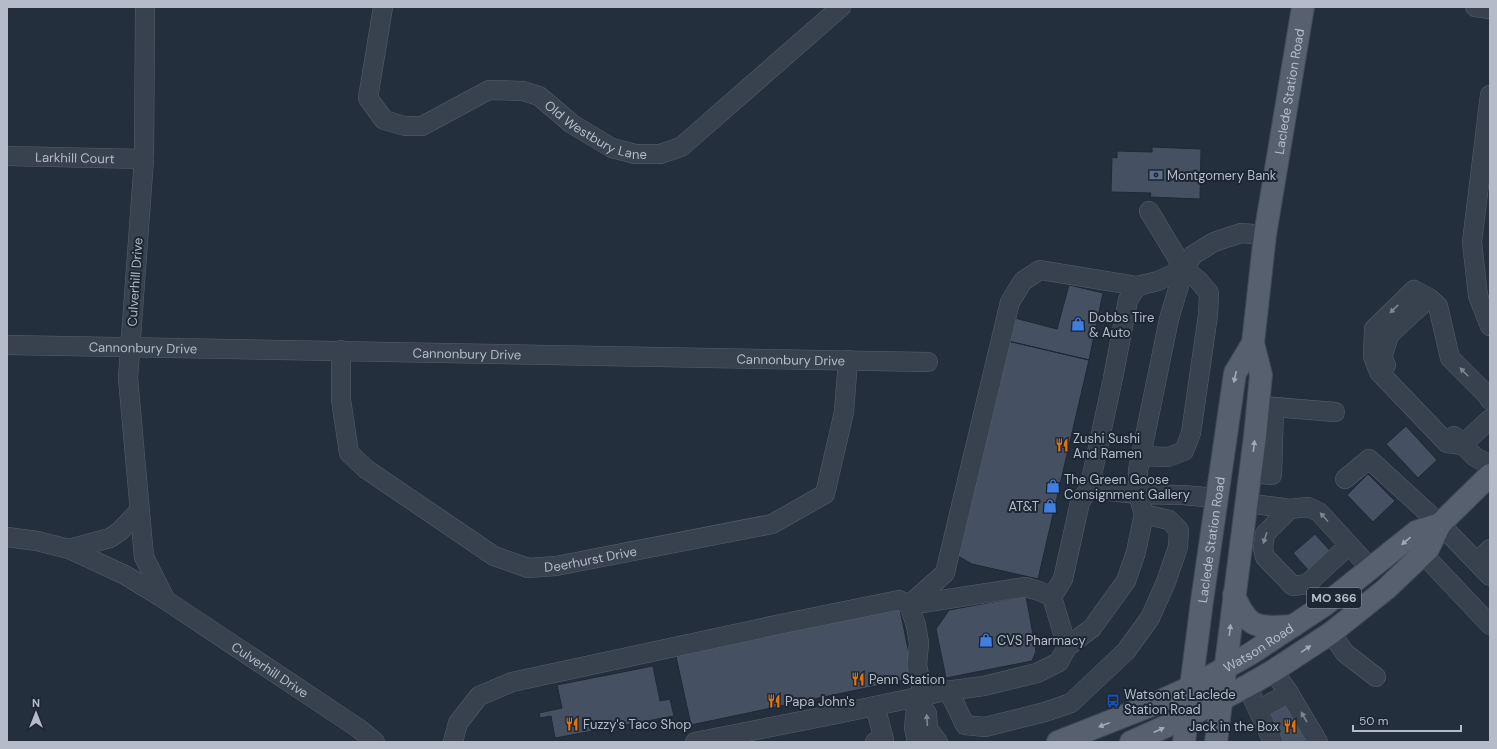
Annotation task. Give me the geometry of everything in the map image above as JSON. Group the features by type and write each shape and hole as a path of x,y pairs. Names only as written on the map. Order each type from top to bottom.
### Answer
{"main road":[{"name":"Laclede Station Road","path":"1216,742 1250,473 1266,407 1261,375 1253,343 1265,235 1303,7"},
{"name":"Laclede Station Road","path":"1184,742 1202,601 1235,373 1253,343"},
{"name":"Watson Road","path":"1131,742 1187,717 1247,686 1331,633 1386,589 1423,554 1428,549 1440,524 1490,475"},
{"name":"Watson Road","path":"1058,742 1145,708 1225,669 1326,604 1416,532 1440,524"},
{"path":"1234,595 1240,611 1247,620 1254,624 1274,627 1293,626"}],"street":[{"name":"Culverhill Drive","path":"145,7 144,159 128,378 144,557 165,599"},
{"name":"Old Westbury Lane","path":"383,7 368,98 384,120 405,126 422,126 489,90 523,91 539,96 572,124 612,148 635,154 660,154 681,147 841,7"},
{"path":"1475,7 1490,9"},
{"path":"1489,323 1478,296 1472,242 1490,95"},
{"name":"Larkhill Court","path":"7,156 144,159"},
{"path":"1141,456 1168,457 1184,451 1191,433 1208,315 1209,294 1198,280 1184,269 1149,211"},
{"path":"695,742 715,740 946,691 984,686 1037,673 1059,662 1066,647 1092,628 1126,581 1136,552 1144,514 1138,494 1138,470 1169,319 1184,269 1193,255 1214,242 1241,233 1265,235"},
{"path":"909,605 944,573 1010,302 1022,281 1040,270 1137,286 1158,281 1184,269"},
{"path":"1052,597 1063,579 1080,502 1089,489 1128,300 1137,286"},
{"path":"1490,400 1487,395 1450,358 1438,306 1429,298 1414,290 1374,329 1373,356 1379,372 1447,443 1462,445 1476,457 1490,465"},
{"name":"Cannonbury Drive","path":"7,345 130,346 928,362"},
{"name":"Deerhurst Drive","path":"341,350 341,400 349,453 366,469 494,556 528,568 556,566 772,524 825,494 844,412 848,360"},
{"path":"1266,407 1335,412"},
{"path":"1462,445 1490,419"},
{"path":"1345,479 1369,459 1440,524 1490,576"},
{"path":"1089,489 1138,494 1182,495 1217,498"},
{"path":"1247,503 1290,509 1308,507 1319,512 1371,569"},
{"path":"1290,509 1265,534 1262,548 1265,557 1293,586 1307,584 1349,545"},
{"path":"69,549 110,538 120,531 139,511"},
{"path":"946,691 952,698 965,725 985,727 1044,712 1071,703 1126,651 1150,618 1166,582 1178,547 1179,530 1169,520 1144,514"},
{"name":"Culverhill Drive","path":"7,537 37,541 69,549 125,575 165,599 358,728 375,742"},
{"path":"1477,562 1490,549"},
{"path":"1423,554 1489,622"},
{"path":"453,742 458,723 479,696 512,682 898,600 909,605 1026,587 1039,590 1052,597 1066,647"},
{"path":"909,605 916,624 919,643 918,665 920,697 914,728 917,742"},
{"path":"1331,633 1345,654 1376,677"},
{"path":"1273,671 1289,693 1318,742"},
{"path":"1247,686 1273,742"},
{"path":"1258,710 1289,693"},
{"path":"920,697 927,714 928,729 938,742"},
{"path":"875,706 884,740 875,742"}],"building":[{"name":"Montgomery Bank","path":"1152,147 1201,149 1200,199 1150,197 1151,193 1111,192 1112,157 1117,158 1117,151 1152,152"},
{"name":"Dobbs Tire & Auto","path":"1069,285 1103,293 1089,360 1008,341 1015,318 1057,329"},
{"path":"1008,341 1089,360 1038,579 972,564 958,556"},
{"path":"1406,426 1437,460 1418,478 1386,444"},
{"path":"1368,474 1395,501 1373,522 1347,495"},
{"path":"1315,534 1332,553 1310,572 1293,553"},
{"name":"CVS Pharmacy","path":"1026,596 1036,651 1032,661 946,678 936,629 949,610"},
{"path":"899,605 914,678 691,725 675,652"},
{"path":"653,666 660,701 670,699 674,716 555,738 551,716 540,718 539,713 562,708 557,685"},
{"name":"Jack in the Box","path":"1294,700 1315,736 1304,742 1281,742 1266,716"}],"place":[{"name":"Montgomery Bank","path":"1156,175"},
{"name":"Dobbs Tire & Auto","path":"1078,324"},
{"name":"Zushi Sushi And Ramen","path":"1062,445"},
{"name":"The Green Goose Consignment Gallery","path":"1053,486"},
{"name":"AT&T","path":"1050,506"},
{"name":"CVS Pharmacy","path":"986,640"},
{"name":"Penn Station","path":"858,679"},
{"name":"Papa John's","path":"774,701"},
{"name":"Watson at Laclede Station Road","path":"1113,701"},
{"name":"Fuzzy's Taco Shop","path":"572,724"},
{"name":"Jack in the Box","path":"1290,726"}]}
